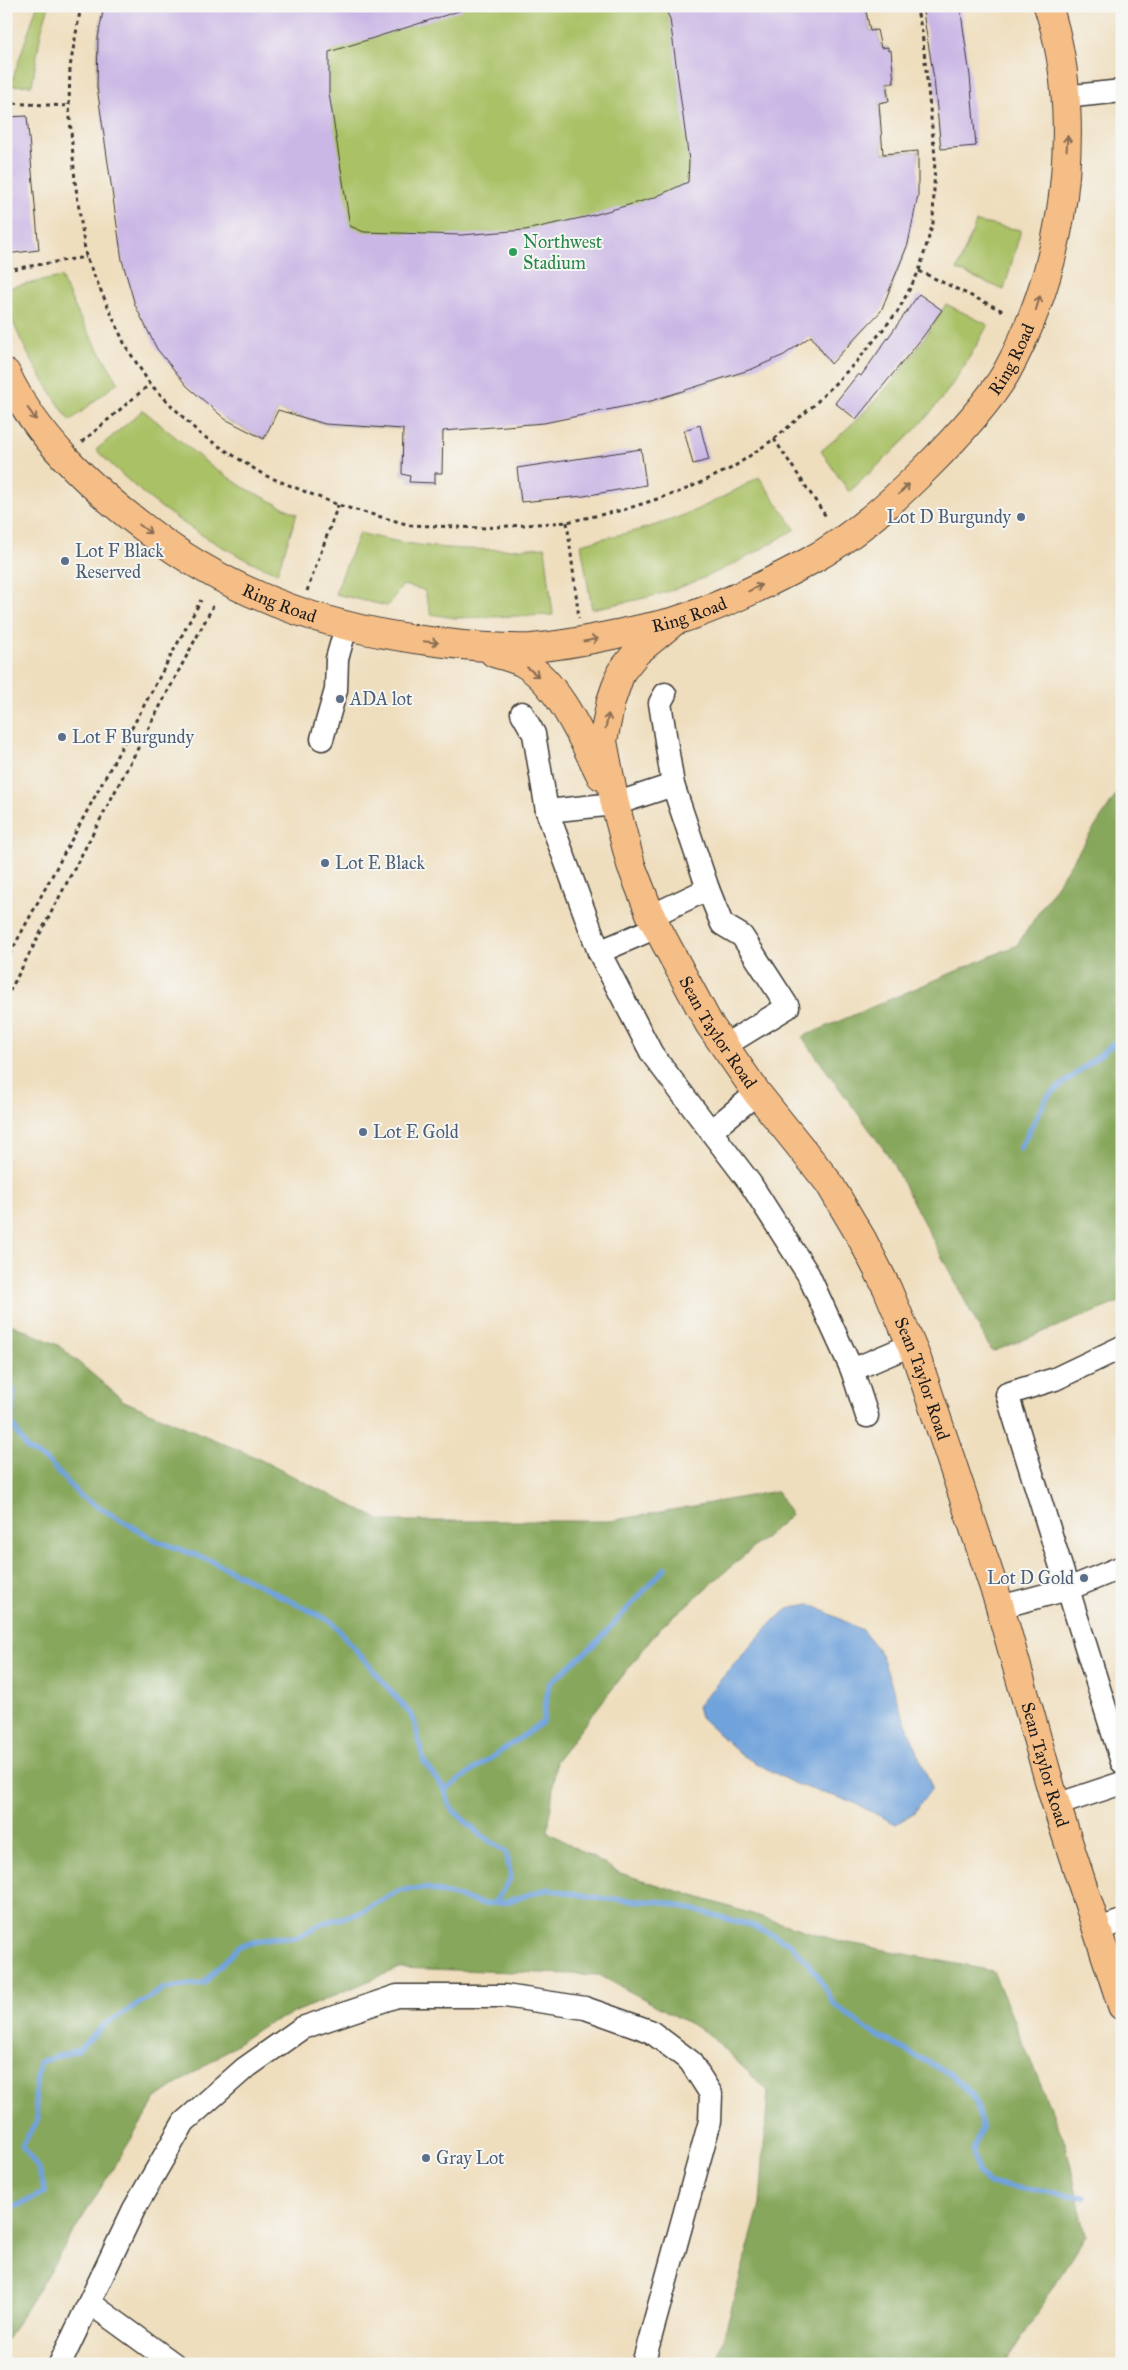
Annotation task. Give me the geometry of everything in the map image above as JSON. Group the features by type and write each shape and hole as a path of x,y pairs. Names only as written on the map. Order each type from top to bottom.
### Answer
{"main road":[{"name":"Ring Road","path":"6,373 14,391 57,450 110,502 176,553 245,592 309,616 390,637 473,646 532,648 575,642 678,620 734,598 810,561 846,538 888,505 956,438 1004,376 1036,311 1055,249 1065,182 1068,129 1062,70 1048,6"},
{"name":"Sean Taylor Road","path":"678,620 655,636 637,652 621,672 611,701 603,741 615,804 631,865 654,921 700,1008 757,1093 829,1183 870,1255 911,1345 1000,1607 1056,1805 1122,2006"},
{"name":"Sean Taylor Road","path":"473,646 523,663 543,679 563,705 579,732 615,804"}],"lane":[{"path":"1064,97 1122,91"},
{"path":"322,739 336,690 337,659 346,627"},
{"path":"665,694 660,704 672,785 708,889 722,924 742,936 788,1007 724,1046"},
{"path":"522,713 534,734 547,811 598,952 652,1054 750,1183 808,1274 852,1370 867,1416"},
{"path":"547,811 615,804 672,785"},
{"path":"598,952 708,889"},
{"path":"711,1131 757,1093"},
{"path":"852,1370 911,1345"},
{"path":"1122,1347 1055,1379 1007,1394 1122,1762"},
{"path":"1000,1607 1068,1588 1122,1567"},
{"path":"1056,1805 1122,1783"},
{"path":"1096,1930 1122,1921"},
{"path":"60,2364 134,2209 184,2122 244,2069 302,2028 398,1996 504,1996 585,2008 650,2031 690,2061 711,2094 710,2121 643,2364"},
{"path":"90,2303 174,2364"}],"path":[{"path":"81,6 70,68 69,106 75,181 86,257 125,345 150,384 200,434 264,475 338,505 410,525 481,528 567,522 623,510 682,492 732,468 774,439 813,406 859,359 898,311 918,270 934,223 935,156 923,41 916,6"},
{"path":"6,103 69,106"},
{"path":"6,270 86,257"},
{"path":"918,270 1003,311"},
{"path":"81,442 150,384"},
{"path":"774,439 827,518"},
{"path":"307,591 338,505"},
{"path":"567,522 579,618"},
{"path":"6,961 202,600"},
{"path":"6,998 213,606"}],"green space":[{"path":"37,6 49,6 41,32 32,85 6,86 6,76 13,78"},
{"name":"Northwest Stadium","path":"104,6 865,6 870,31 877,30 881,48 888,47 889,62 877,70 893,68 894,83 887,83 889,101 879,103 883,153 919,151 908,244 888,294 865,328 831,364 811,336 752,369 651,401 443,431 442,473 435,473 435,483 409,482 410,476 402,474 405,429 325,424 278,410 264,439 225,419 97,87 98,38"},
{"path":"976,222 1021,230 1004,290 957,270"},
{"path":"61,277 81,320 118,382 70,421 40,375 20,339 8,304 6,288"},
{"path":"946,304 988,325 955,381 931,412 849,492 821,451 875,401 919,346"},
{"path":"143,410 207,463 243,487 297,514 277,573 259,566 208,539 176,518 139,490 96,450"},
{"path":"759,477 795,529 738,562 694,582 657,595 592,609 581,544 661,524 690,513"},
{"path":"359,533 407,543 452,548 545,547 553,615 455,618 431,614 424,590 403,585 387,606 335,594"},
{"path":"1122,786 1122,1301 992,1352 888,1155 802,1037 1017,945"},
{"path":"6,1322 58,1345 124,1401 255,1457 382,1521 610,1521 777,1491 791,1515 660,1628 556,1761 548,1832 620,1873 839,1941 993,1971 1066,2145 1086,2235 1005,2364 716,2364 760,2204 768,2091 707,2033 599,1975 399,1968 263,2026 156,2099 6,2341"}],"water":[{"path":"810,1604 862,1630 881,1654 899,1706 932,1788 914,1813 896,1824 850,1801 795,1784 741,1755 700,1717 697,1706 773,1621 791,1607"}],"building":[{"name":"Northwest Stadium","path":"104,6 462,6 462,10 329,52 329,93 350,226 364,232 461,235 525,230 590,216 653,198 688,182 689,161 670,19 664,6 865,6 870,31 877,30 881,48 888,47 888,51 891,50 894,83 886,83 889,101 879,103 883,154 918,151 918,195 908,244 881,311 831,364 811,336 784,355 752,369 651,401 544,423 443,431 442,473 435,473 435,483 409,482 410,476 402,474 403,429 325,424 278,410 264,439 225,419 187,386 157,349 135,305 122,260 97,87 98,38"},
{"path":"922,6 960,6 970,76 976,146 941,149 934,79"},
{"path":"27,116 39,250 6,254 6,117"},
{"path":"919,294 942,310 922,338 856,419 835,403 858,374 861,376"},
{"path":"700,425 709,460 693,464 684,430"},
{"path":"641,449 646,485 584,496 521,502 517,468"}],"waterway":[{"path":"1020,1148 1048,1096 1122,1037"},
{"path":"6,1385 14,1391 11,1422 27,1449 49,1462 80,1496 157,1541 212,1561 332,1622 413,1717 424,1762 445,1790"},
{"path":"494,1903 511,1878 506,1852 478,1833 450,1807 445,1790 543,1722 549,1684 596,1643 665,1568"},
{"path":"6,2208 19,2205 45,2192 39,2170 22,2145 37,2122 35,2093 39,2062 78,2050 104,2025 163,1989 204,1983 239,1946 271,1938 298,1937 323,1923 357,1914 400,1890 426,1888 483,1904 505,1902 547,1889 606,1899 665,1902 754,1926 791,1944 816,1973 833,2003 867,2030 950,2074 972,2094 979,2112 981,2128 973,2151 977,2173 990,2184 1084,2197"}],"place":[{"name":"Northwest Stadium","path":"513,252"},
{"name":"Lot D Burgundy","path":"1021,517"},
{"name":"Lot F Black Reserved","path":"65,561"},
{"name":"ADA lot","path":"340,699"},
{"name":"Lot F Burgundy","path":"62,737"},
{"name":"Lot E Black","path":"325,863"},
{"name":"Lot E Gold","path":"363,1132"},
{"name":"Lot D Gold","path":"1084,1578"},
{"name":"Gray Lot","path":"426,2158"}]}
